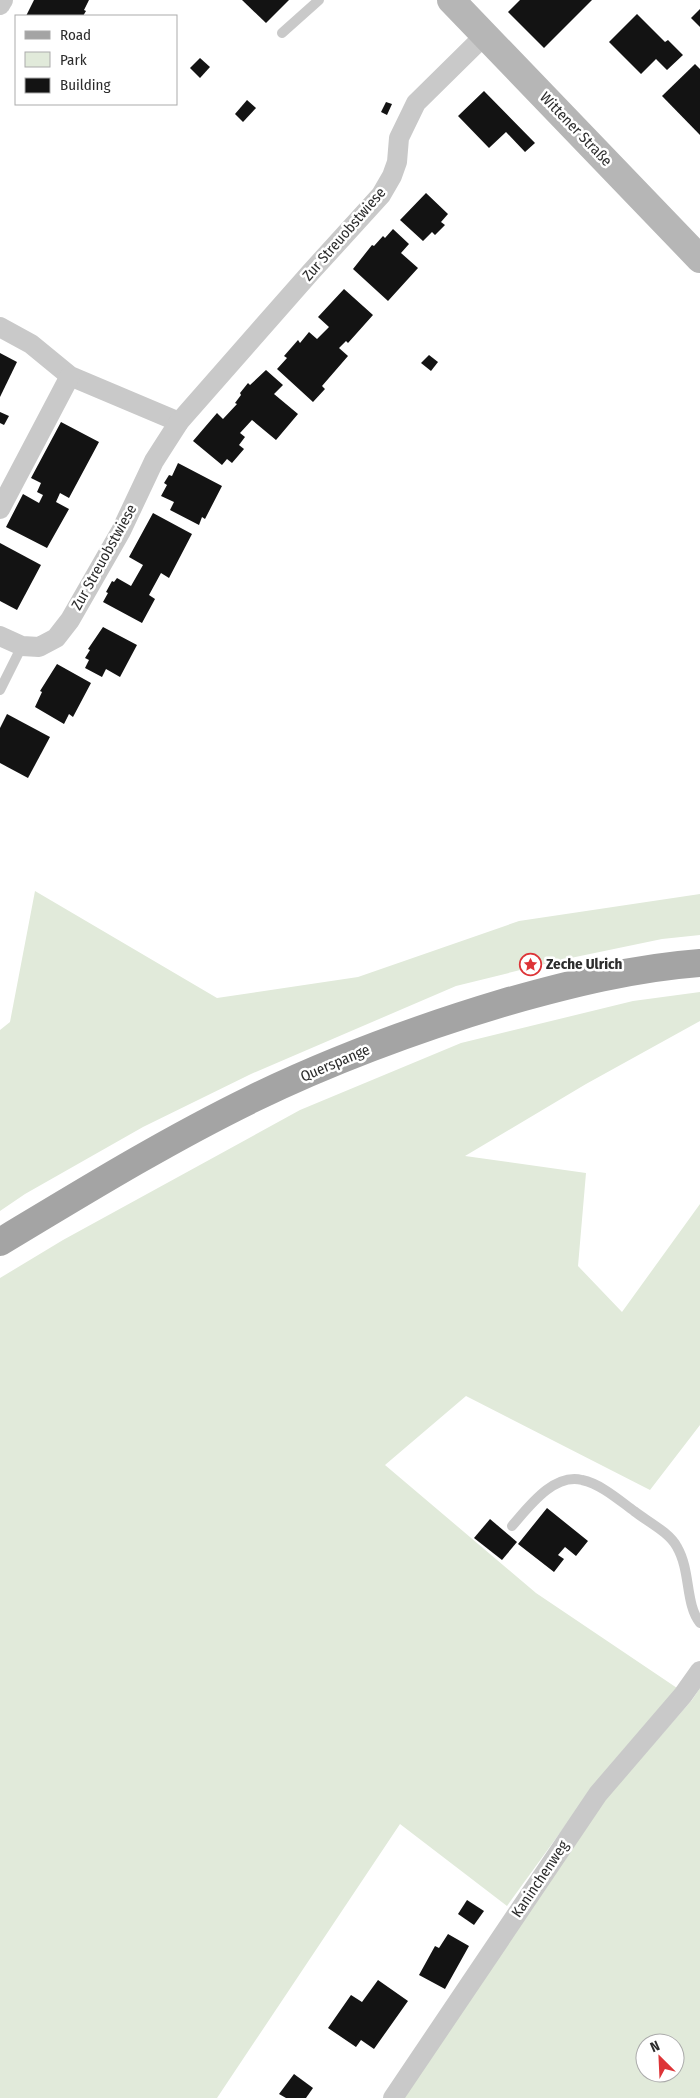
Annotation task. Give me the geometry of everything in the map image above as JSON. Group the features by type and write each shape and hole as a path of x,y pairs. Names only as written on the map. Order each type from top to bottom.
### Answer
{"main road":[{"name":"Wittener Straße","path":"452,0 700,259"},
{"name":"Querspange","path":"0,1242 121,1169 253,1099 359,1052 439,1022 574,983 661,966 700,963"}],"street":[{"path":"0,5 3,0"},
{"name":"Zur Streuobstwiese","path":"0,636 22,646 38,648 56,638 70,620 121,531 154,461 180,422 381,196 398,162 399,138 416,103 485,34"},
{"path":"0,327 31,344 70,376 180,422"},
{"path":"0,509 70,376"},
{"name":"Kaninchenweg","path":"393,2098 598,1794 683,1696 700,1671"}],"lane":[{"path":"282,33 319,0"},
{"path":"0,690 22,646"},
{"path":"512,1526 535,1500 553,1486 568,1480 582,1480 603,1489 672,1539 684,1560 694,1615 700,1623"}],"green space":[{"path":"35,891 217,998 358,977 519,921 700,894 700,935 662,939 561,960 456,986 251,1074 143,1127 25,1194 0,1211 0,1030 10,1022"},
{"path":"700,992 700,1021 586,1084 465,1156 586,1173 578,1266 622,1312 700,1204 700,1425 650,1490 466,1396 385,1465 536,1593 677,1688 591,1790 507,1906 400,1824 217,2098 0,2098 0,1278 63,1240 300,1110 461,1043 633,1001"},
{"path":"700,1688 700,2098 401,2098 608,1795 692,1700"}],"building":[{"path":"34,0 89,0 84,15 26,15"},
{"path":"242,0 289,0 266,23"},
{"path":"520,0 592,0 544,48 508,12"},
{"path":"700,9 700,27 691,18"},
{"path":"637,14 665,42 668,40 683,55 667,70 656,59 641,74 609,42"},
{"path":"200,58 210,67 200,78 190,68"},
{"path":"695,64 700,69 700,135 662,96"},
{"path":"484,91 535,143 525,152 506,132 489,148 458,116"},
{"path":"247,100 256,108 243,122 235,114"},
{"path":"386,102 392,104 387,115 381,112"},
{"path":"426,193 448,214 441,222 445,225 435,235 432,232 423,241 400,220"},
{"path":"393,229 409,244 401,253 418,268 388,301 353,269 372,245 374,246 383,236 385,238"},
{"path":"344,289 373,315 348,343 346,341 339,348 348,356 322,386 325,389 313,402 277,369 287,358 284,356 298,340 300,343 309,332 317,339 329,327 318,317"},
{"path":"0,353 17,362 0,397"},
{"path":"429,355 438,362 431,371 421,363"},
{"path":"266,370 283,385 274,394 298,414 276,440 252,420 240,433 245,437 239,445 244,449 232,463 227,459 222,465 193,441 217,413 223,419 237,404 235,403 241,395 240,393 248,383 250,385"},
{"path":"0,412 9,416 4,425 0,423"},
{"path":"61,422 99,442 69,498 60,493 56,502 69,509 47,548 6,527 23,494 39,503 43,495 37,492 41,483 31,478"},
{"path":"178,463 222,486 205,519 202,517 199,525 170,510 174,502 161,496 167,485 164,483 169,475 172,476"},
{"path":"153,513 192,534 169,578 161,573 149,595 155,599 142,623 103,602 112,581 114,582 117,578 131,586 143,565 129,557"},
{"path":"0,543 41,565 17,610 0,601"},
{"path":"103,627 137,645 120,677 106,669 102,677 85,668 89,660 85,658 90,650 88,649"},
{"path":"57,664 91,683 73,717 69,714 64,724 35,707 42,692 40,691"},
{"path":"7,714 50,737 28,778 0,763 0,728"},
{"path":"547,1508 588,1541 576,1556 565,1547 558,1555 564,1559 554,1572 518,1544"},
{"path":"490,1519 517,1542 502,1560 474,1538"},
{"path":"467,1900 484,1911 474,1925 458,1914"},
{"path":"448,1934 469,1946 445,1989 419,1975 435,1946 439,1948"},
{"path":"378,1980 408,2001 374,2049 361,2040 356,2047 328,2028 351,1995 362,2002"},
{"path":"294,2074 313,2088 306,2098 286,2098 279,2094"}],"place":[{"name":"Zeche Ulrich","path":"530,964"}]}
